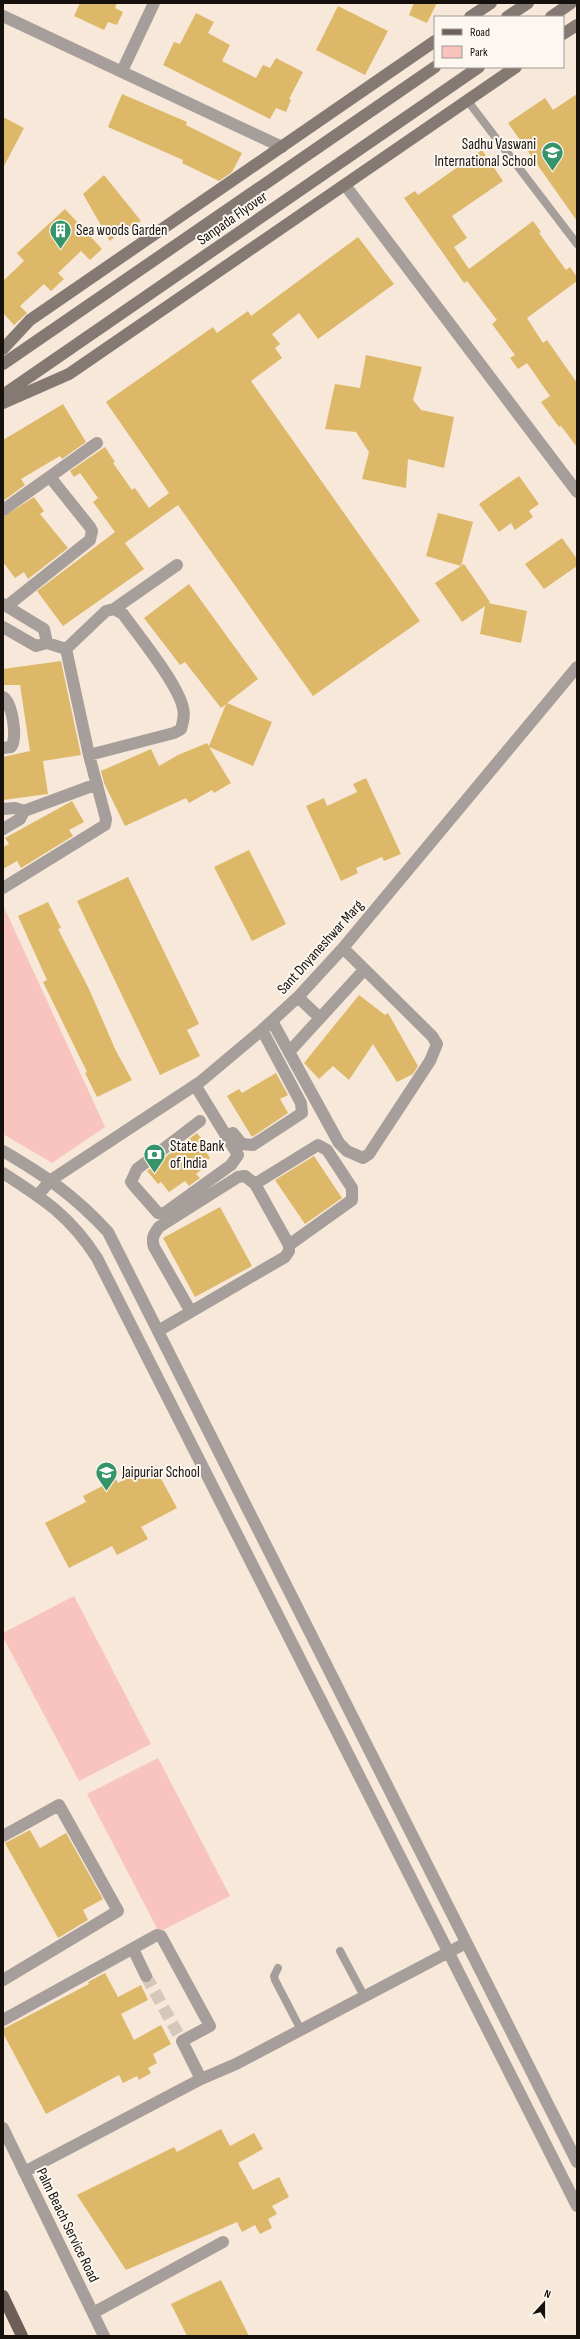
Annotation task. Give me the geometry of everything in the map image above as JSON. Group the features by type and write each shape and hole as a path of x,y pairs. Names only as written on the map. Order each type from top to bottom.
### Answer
{"main road":[{"path":"472,16 491,3"},
{"path":"508,16 528,3"},
{"path":"552,16 572,3"},
{"path":"564,33 577,25"},
{"path":"3,349 30,320 434,42"},
{"name":"Sanpada Flyover","path":"3,364 434,68"},
{"name":"Sanpada Flyover","path":"3,395 478,68"},
{"path":"3,403 69,374 515,68"},
{"path":"3,2296 22,2336"}],"street":[{"path":"122,71 154,3"},
{"path":"3,16 282,147"},
{"path":"345,185 577,492"},
{"path":"3,510 97,443"},
{"path":"47,643 44,629 5,605 90,540 92,531 50,476"},
{"path":"66,649 98,616 114,609 177,565"},
{"path":"89,755 174,734 181,729 184,722 183,707 168,678 123,614 114,609"},
{"path":"3,627 36,646 47,643 66,649"},
{"path":"3,888 105,825 106,819 89,755 66,649"},
{"name":"Sant Dnyaneshwar Marg","path":"38,1195 51,1180 197,1083 262,1030 298,997 343,948 577,667"},
{"path":"3,697 9,703 15,737 11,747 3,748"},
{"path":"3,809 15,808 24,811 97,784"},
{"path":"3,829 20,819 24,811"},
{"path":"272,1021 339,1143 355,1156 362,1158 369,1154 430,1061 437,1044 432,1036 343,948"},
{"path":"289,1052 364,970"},
{"path":"298,997 320,1018"},
{"path":"197,1083 239,1142 247,1146 253,1145 302,1113 301,1103 262,1030"},
{"path":"197,1083 238,1155 231,1166 162,1214 158,1213 131,1182 132,1176 137,1169 200,1121"},
{"path":"255,1184 318,1145 323,1146 327,1150 352,1188 352,1200 289,1245"},
{"path":"3,1151 51,1180 83,1205 108,1232 577,2162"},
{"path":"3,1173 38,1195 68,1220 81,1233 97,1258 577,2206"},
{"path":"158,1331 191,1312 285,1257 289,1245 255,1184 245,1176 238,1177 159,1227 154,1233 152,1241 154,1247 191,1312"},
{"path":"3,1836 59,1805 118,1911 3,1980"},
{"path":"3,2020 157,1935 161,1936 210,2026 182,2041 201,2079"},
{"path":"24,2172 201,2079 236,2064 466,1943"},
{"path":"133,1948 146,1976"},
{"name":"Palm Beach Service Road","path":"3,2128 104,2336"},
{"path":"93,2313 223,2242"}],"lane":[{"path":"467,100 577,244"},
{"path":"340,1951 364,1996"},
{"path":"278,1968 274,1976 275,1980 301,2030"}],"green space":[{"path":"3,905 105,1127 52,1163 3,1134"},
{"path":"74,1596 151,1744 79,1781 3,1637 3,1633"},
{"path":"158,1758 230,1896 159,1932 87,1794"}],"building":[{"path":"80,3 117,3 115,8 123,12 117,25 108,22 104,30 74,16"},
{"path":"414,3 437,3 427,23 409,15"},
{"path":"338,6 388,31 365,75 316,50"},
{"path":"196,13 214,22 208,33 230,45 222,61 256,78 263,65 270,68 276,58 303,72 289,99 291,100 286,112 276,108 270,119 163,65 174,42 180,44"},
{"path":"122,94 187,122 186,125 242,153 232,172 219,181 182,163 183,160 108,127"},
{"path":"577,94 577,221 508,123 545,98 553,110"},
{"path":"3,117 24,128 3,168"},
{"path":"482,150 503,181 452,216 467,238 454,247 469,269 533,221 541,232 539,233 566,270 570,267 577,277 577,281 527,318 543,343 547,340 577,383 577,447 561,426 559,427 541,402 550,396 527,363 518,369 510,358 515,355 492,324 497,320 467,281 464,283 404,198 415,191 418,195"},
{"path":"104,175 141,221 119,236 117,235 110,241 83,194"},
{"name":"Sea woods Garden","path":"65,209 102,249 90,260 81,251 58,273 64,279 51,291 44,284 20,306 27,313 14,325 3,313 3,281 24,261 17,253"},
{"path":"358,237 394,284 318,339 299,313 272,334 280,344 275,348 282,358 251,381 420,621 313,696 178,505 125,543 144,569 63,626 37,591 115,532 93,502 98,498 80,473 74,477 70,471 105,447 115,462 113,463 132,490 135,488 149,508 169,493 106,402 213,327 217,333 248,311 251,316"},
{"path":"366,355 422,367 413,400 421,410 454,417 444,468 408,459 406,488 362,479 369,452 356,432 325,429 335,384 360,388"},
{"path":"63,404 86,442 62,459 60,456 21,479 25,485 3,501 3,440"},
{"path":"519,476 539,504 529,511 533,517 515,530 511,523 499,532 479,504"},
{"path":"34,497 44,511 40,514 68,548 28,579 24,572 15,578 3,562 3,517"},
{"path":"438,513 473,522 461,566 426,556"},
{"path":"562,538 577,559 577,566 544,589 525,564"},
{"path":"464,564 490,602 488,603 527,611 521,643 480,634 485,606 462,622 435,583"},
{"path":"189,584 258,679 227,703 272,722 253,766 209,747 231,783 214,793 212,790 189,803 186,798 125,826 104,783 101,771 151,749 159,766 178,755 207,743 209,746 226,704 221,708 185,662 180,665 144,618"},
{"path":"61,661 81,755 43,761 48,794 3,800 3,757 30,751 20,685 3,685 3,669"},
{"path":"366,778 401,854 384,861 382,857 356,868 358,873 341,881 306,806 324,798 327,806 357,792 353,784"},
{"path":"72,801 84,822 69,830 73,836 21,868 17,861 3,869 3,847 9,844 5,838"},
{"path":"249,850 286,924 252,941 214,867"},
{"path":"128,877 199,1024 187,1030 200,1056 160,1075 77,901"},
{"path":"48,902 61,928 58,929 89,989 116,1051 132,1080 97,1097 85,1073 87,1072 43,982 47,980 18,916"},
{"path":"359,995 385,1015 388,1013 418,1066 413,1074 397,1082 373,1044 349,1080 333,1066 319,1079 304,1063"},
{"path":"276,1073 288,1095 280,1099 288,1113 252,1137 227,1096 239,1089 242,1093"},
{"path":"197,1133 210,1149 206,1152 210,1158 204,1163 206,1166 196,1174 200,1178 189,1186 185,1181 169,1192 161,1182 158,1184 147,1171"},
{"path":"314,1156 342,1198 305,1224 275,1180"},
{"path":"220,1207 252,1266 195,1297 163,1238"},
{"path":"153,1464 177,1508 141,1527 148,1539 117,1555 112,1546 69,1568 45,1523 86,1502 83,1496 116,1479 118,1483"},
{"path":"30,1830 40,1848 66,1833 103,1899 83,1910 88,1920 58,1938 5,1843"},
{"path":"105,1973 118,1997 141,1985 148,2000 121,2014 134,2040 161,2025 171,2044 153,2054 157,2063 148,2068 151,2073 139,2080 137,2076 123,2083 119,2075 46,2114 3,2033 3,2029 89,1984 88,1982"},
{"path":"221,2129 230,2146 254,2133 263,2149 238,2163 253,2190 279,2177 289,2197 272,2206 277,2214 268,2219 272,2228 260,2234 255,2225 242,2232 237,2222 126,2270 77,2195 174,2147 177,2152"},
{"path":"221,2280 249,2336 187,2336 171,2304"}],"tunnel":[{"path":"146,1976 182,2041"}],"place":[{"name":"Sadhu Vaswani International School","path":"552,172"},
{"name":"Sea woods Garden","path":"60,250"},
{"name":"State Bank of India","path":"154,1174"},
{"name":"Jaipuriar School","path":"106,1492"}]}
